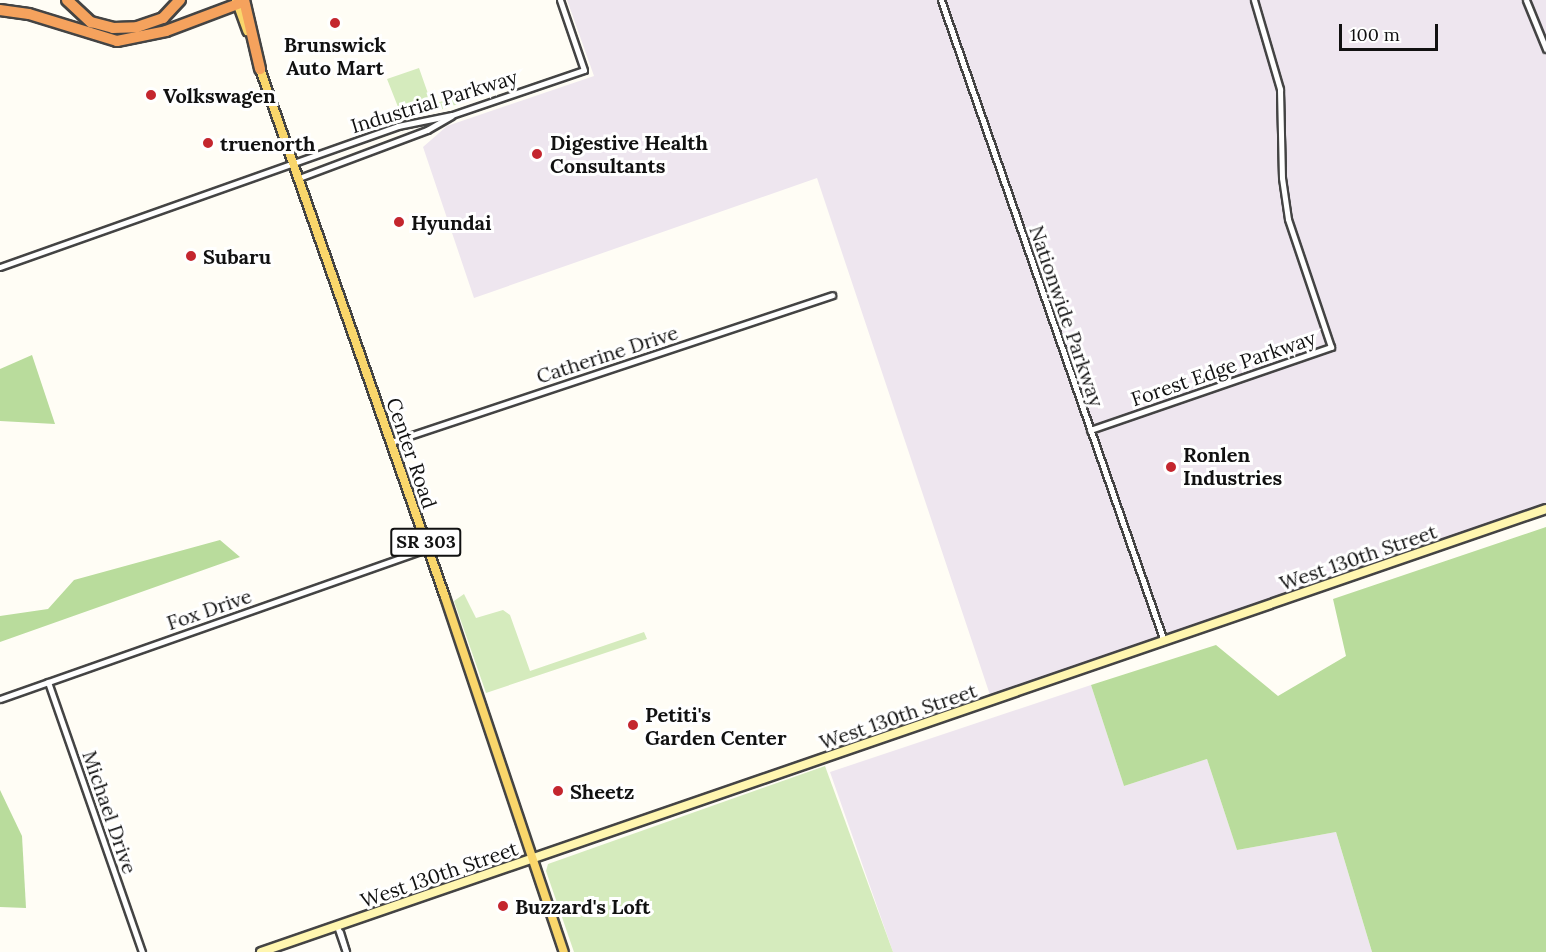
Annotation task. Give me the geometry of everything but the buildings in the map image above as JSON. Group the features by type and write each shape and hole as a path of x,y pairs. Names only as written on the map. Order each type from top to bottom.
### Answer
{"highway":[{"path":"67,0 91,22 113,28 137,27 163,18 180,0"},
{"path":"0,10 29,14 117,41 166,31 239,1 260,69"}],"main road":[{"name":"Center Road","path":"260,69 428,548 564,952"},
{"name":"West 130th Street","path":"261,952 339,929 531,859 1546,509"}],"street":[{"name":"Industrial Parkway","path":"0,267 398,126 452,115 584,70 560,0"},
{"name":"Nationwide Parkway","path":"941,0 1164,642"},
{"name":"Forest Edge Parkway","path":"1090,430 1331,346 1288,219 1282,178 1280,89 1254,0"},
{"path":"1526,0 1546,49"},
{"path":"299,177 427,130 452,115"},
{"name":"Catherine Drive","path":"391,442 832,295"},
{"name":"Fox Drive","path":"0,699 428,548"},
{"name":"Michael Drive","path":"48,682 142,952"}],"shaded area":[{"path":"567,0 1546,0 1546,509 992,701 817,178 474,298 423,147 447,126 594,76"},
{"path":"1091,685 1124,786 1207,759 1237,850 1336,832 1372,952 893,952 830,772"}],"green space":[{"path":"419,68 432,105 485,85 488,93 444,109 415,111 402,117 387,79"},
{"path":"32,355 55,424 0,421 0,369"},
{"path":"1546,527 1546,952 1372,952 1336,832 1237,850 1207,759 1124,786 1091,685 1216,645 1278,696 1346,656 1333,599"},
{"path":"220,540 240,557 0,642 0,616 48,609 74,580"},
{"path":"464,594 476,618 503,610 510,615 530,671 644,632 647,639 486,693 454,601"},
{"path":"825,766 893,952 574,952 546,871 548,864"},
{"path":"0,790 22,836 26,908 0,907"}],"place":[{"name":"Brunswick Auto Mart","path":"335,23"},
{"name":"Volkswagen","path":"151,95"},
{"name":"truenorth","path":"208,143"},
{"name":"Digestive Health Consultants","path":"537,154"},
{"name":"Hyundai","path":"399,222"},
{"name":"Subaru","path":"191,256"},
{"name":"Ronlen Industries","path":"1171,467"},
{"name":"Petiti's Garden Center","path":"633,725"},
{"name":"Sheetz","path":"558,791"},
{"name":"Buzzard's Loft","path":"503,906"}]}
